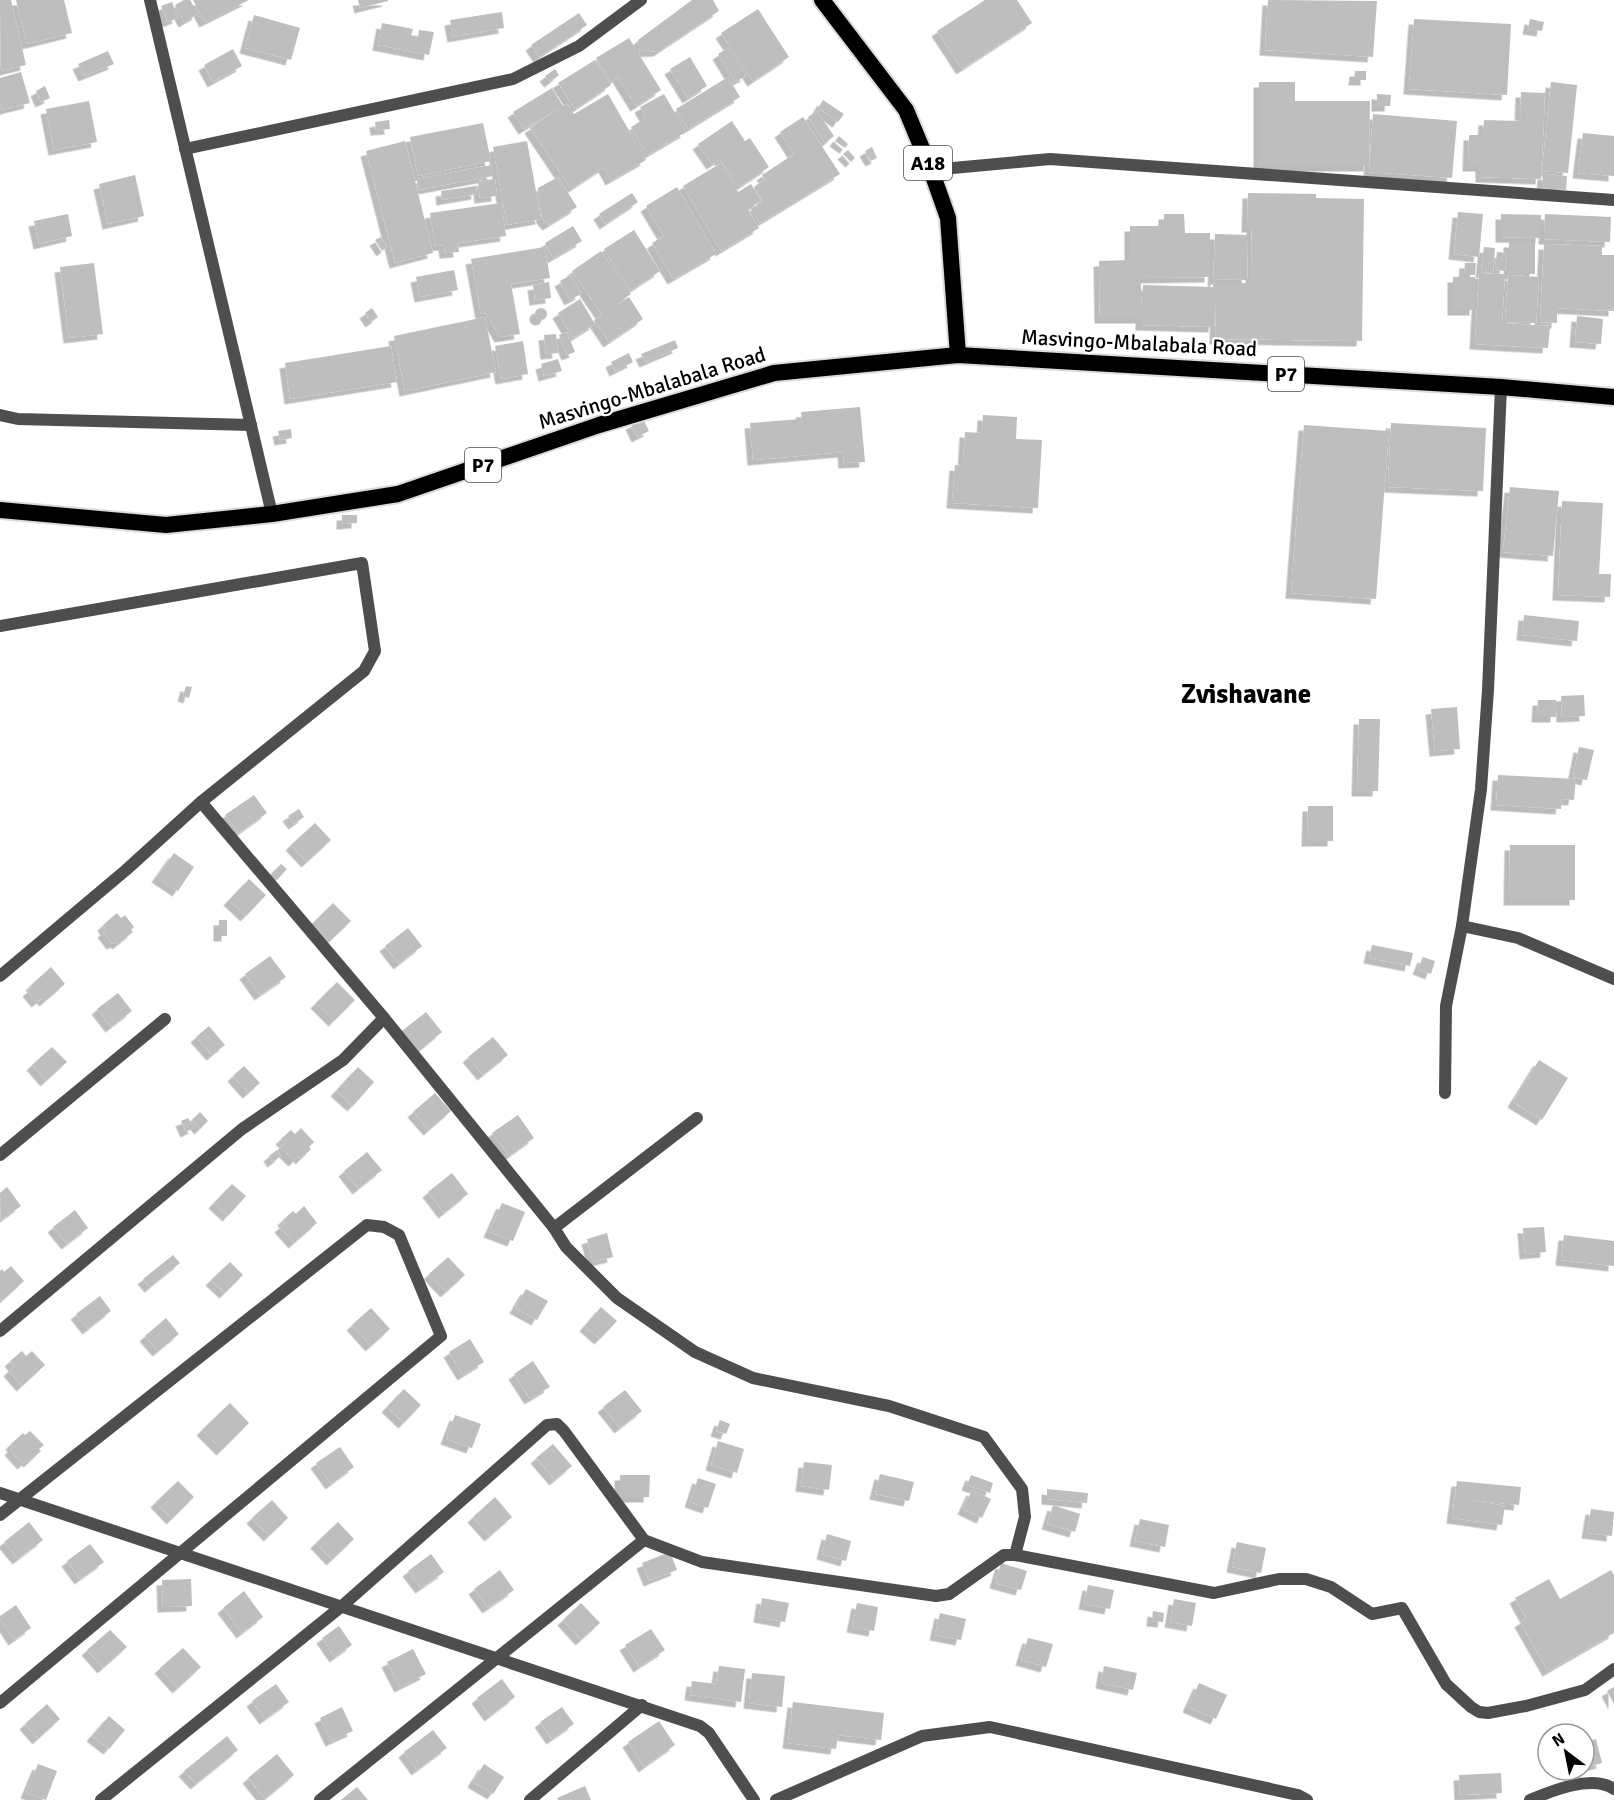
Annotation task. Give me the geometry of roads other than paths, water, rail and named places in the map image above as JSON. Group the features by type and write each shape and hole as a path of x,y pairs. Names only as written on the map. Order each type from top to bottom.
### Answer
{"highway":[{"name":"A18","path":"822,0 906,110 931,170 948,218 958,355"},
{"name":"Masvingo-Mbalabala Road","path":"0,510 166,525 272,514 398,494 600,425 774,373 958,355 1501,387 1614,397"}],"street":[{"path":"150,0 272,514"},
{"path":"185,149 513,79 579,46 641,0"},
{"path":"931,170 1050,159 1614,200"},
{"path":"1445,1093 1446,1006 1462,926 1481,789 1488,690 1501,387"},
{"path":"0,415 18,419 251,425"},
{"path":"0,626 362,563 375,651 364,671 201,802 126,870 0,976"},
{"path":"201,802 384,1018 554,1228 566,1247 617,1298 695,1352 753,1378 889,1406 984,1437 1022,1489 1025,1516 1015,1555"},
{"path":"1462,926 1518,938 1614,979"},
{"path":"0,1331 242,1129 343,1060 384,1018"},
{"path":"0,1155 165,1019"},
{"path":"554,1228 697,1118"},
{"path":"0,1515 367,1226 384,1227 399,1234 441,1336 0,1703"},
{"path":"101,1800 342,1606 547,1425 557,1424 644,1540 702,1562 936,1596 949,1594 1004,1555 1015,1555 1214,1593 1279,1579 1306,1579 1331,1587 1372,1614 1402,1608 1446,1684 1479,1712 1488,1713 1526,1706 1585,1690 1614,1668"},
{"path":"0,1493 642,1705 705,1729 754,1800"},
{"path":"320,1800 644,1540"},
{"path":"530,1800 642,1705"},
{"path":"776,1800 922,1736 990,1727 1298,1795 1307,1800"},
{"path":"1530,1800 1561,1787 1590,1784 1610,1786 1614,1789"}],"district":[{"name":"Zvishavane","path":"1246,694"}]}
